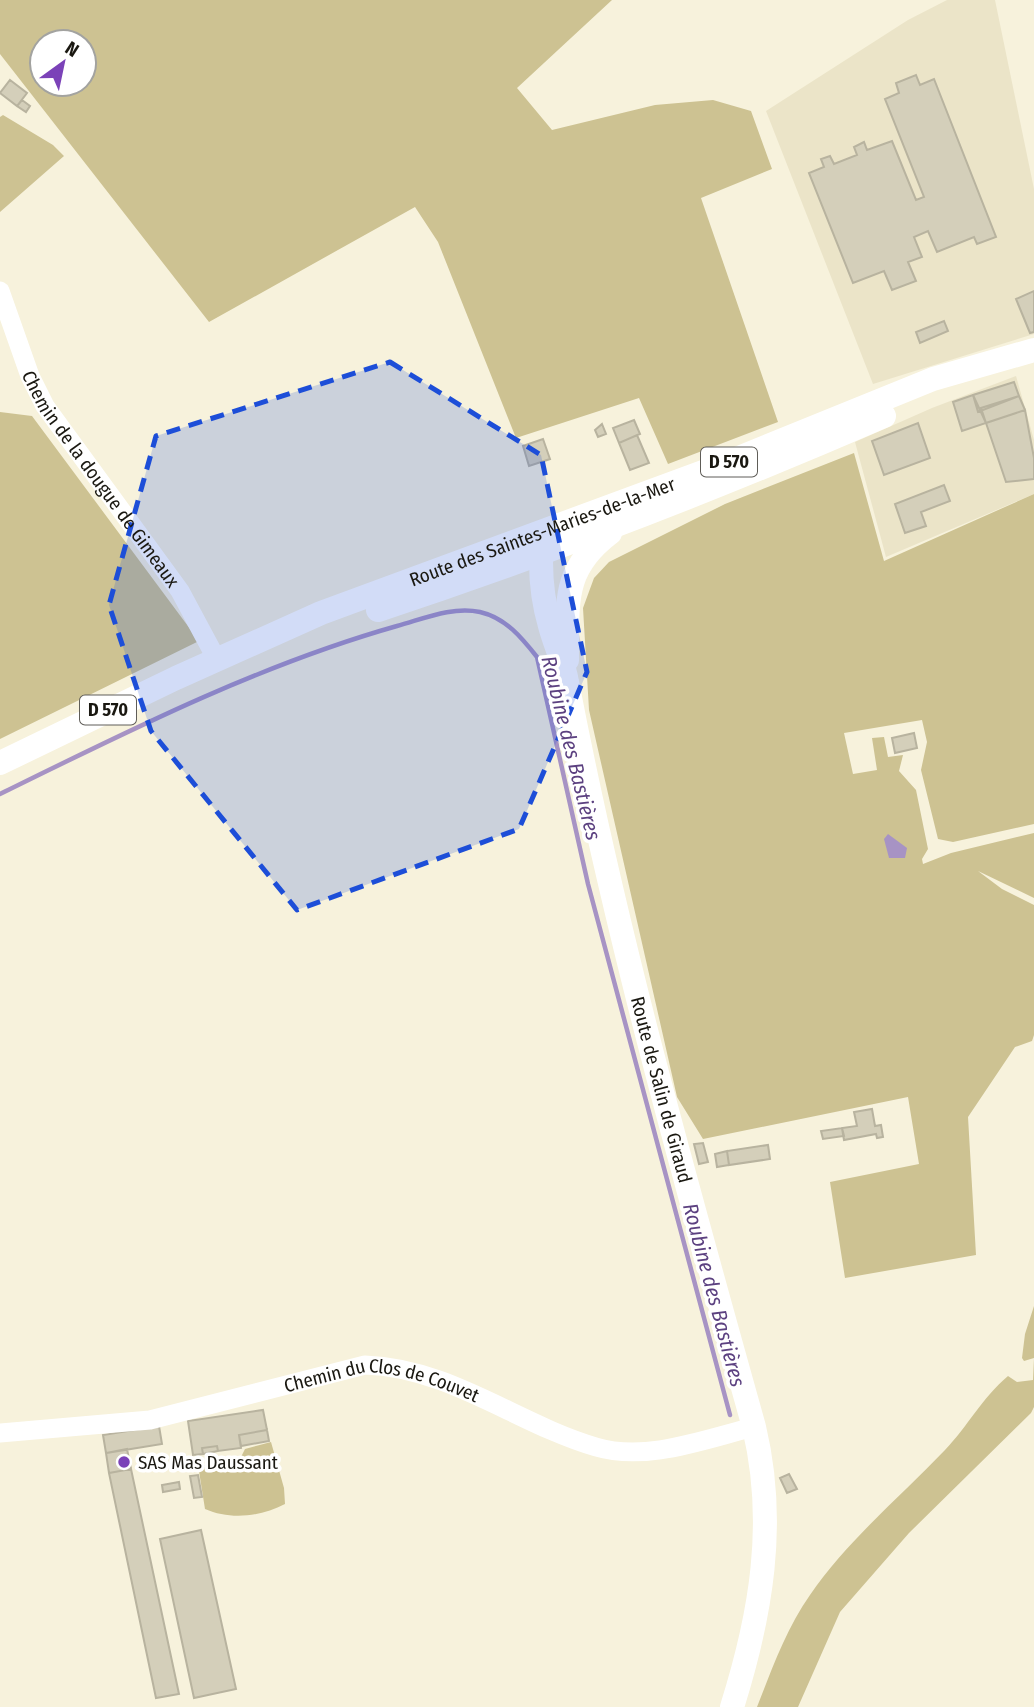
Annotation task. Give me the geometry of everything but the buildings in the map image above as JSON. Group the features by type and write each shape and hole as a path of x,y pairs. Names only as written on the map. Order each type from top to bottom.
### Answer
{"main road":[{"name":"Route des Saintes-Maries-de-la-Mer","path":"250,647 327,627 478,576 714,468 933,379 1034,350"},
{"name":"Route des Saintes-Maries-de-la-Mer","path":"0,763 321,613 628,520 939,394 1034,365"},
{"name":"Route de Salin de Giraud","path":"569,585 580,560 628,520"},
{"name":"Route de Salin de Giraud","path":"546,544 566,565 569,585 567,678"},
{"name":"Route de Salin de Giraud","path":"546,544 544,603 567,678 580,756 618,926 754,1427 764,1481 765,1559 750,1644 732,1707"},
{"path":"478,576 517,579 544,603"}],"street":[{"name":"Chemin de la dougue de Gimeaux","path":"0,291 30,376 45,405 180,591 217,660"},
{"name":"Chemin du Clos de Couvet","path":"0,1433 150,1420 365,1365 397,1366 426,1376 492,1401 598,1448 653,1451 754,1427"}],"highlighted area":[{"path":"390,362 541,455 587,672 519,829 297,910 151,731 109,605 156,436"}],"shaded area":[{"path":"0,0 612,0 517,88 552,130 655,105 713,100 751,111 772,169 701,198 778,422 668,464 639,398 516,438 438,242 415,207 209,322 34,98 98,98 98,28 28,28 28,90 0,54"},
{"path":"947,0 995,0 1034,189 1034,334 873,384 766,111 908,20"},
{"path":"3,115 53,145 64,156 0,212 0,117"},
{"path":"1016,376 1034,440 1034,494 886,557 855,442 932,408"},
{"path":"0,412 32,416 199,641 0,739"},
{"path":"854,453 884,561 1034,494 1034,824 953,842 938,839 921,770 927,742 922,720 844,733 853,774 877,770 872,738 884,737 888,757 903,755 899,771 916,790 928,849 922,859 923,864 951,853 1034,833 1034,898 978,871 1002,889 1034,905 1034,1035 1032,1041 1015,1047 968,1117 976,1255 845,1278 830,1182 919,1164 908,1097 703,1139 677,1097 589,710 583,608 594,578 609,562 725,504"},
{"path":"888,834 907,848 905,858 889,858 884,839"},
{"path":"1034,1306 1034,1358 1024,1361 1022,1358 1025,1334"},
{"path":"1034,1358 1034,1407 1031,1413 909,1533 840,1612 798,1707 757,1707 794,1622 810,1595 840,1556 945,1450 1008,1376 1017,1382 1033,1380"},
{"path":"271,1442 284,1488 285,1504 245,1516 225,1515 205,1509 198,1465 237,1465 245,1449"}],"waterway":[{"name":"Roubine des Bastières","path":"0,794 195,701 346,642 427,617 459,611 489,615 513,630 537,657 588,884 730,1415"}],"place":[{"name":"SAS Mas Daussant","path":"124,1462"}]}
